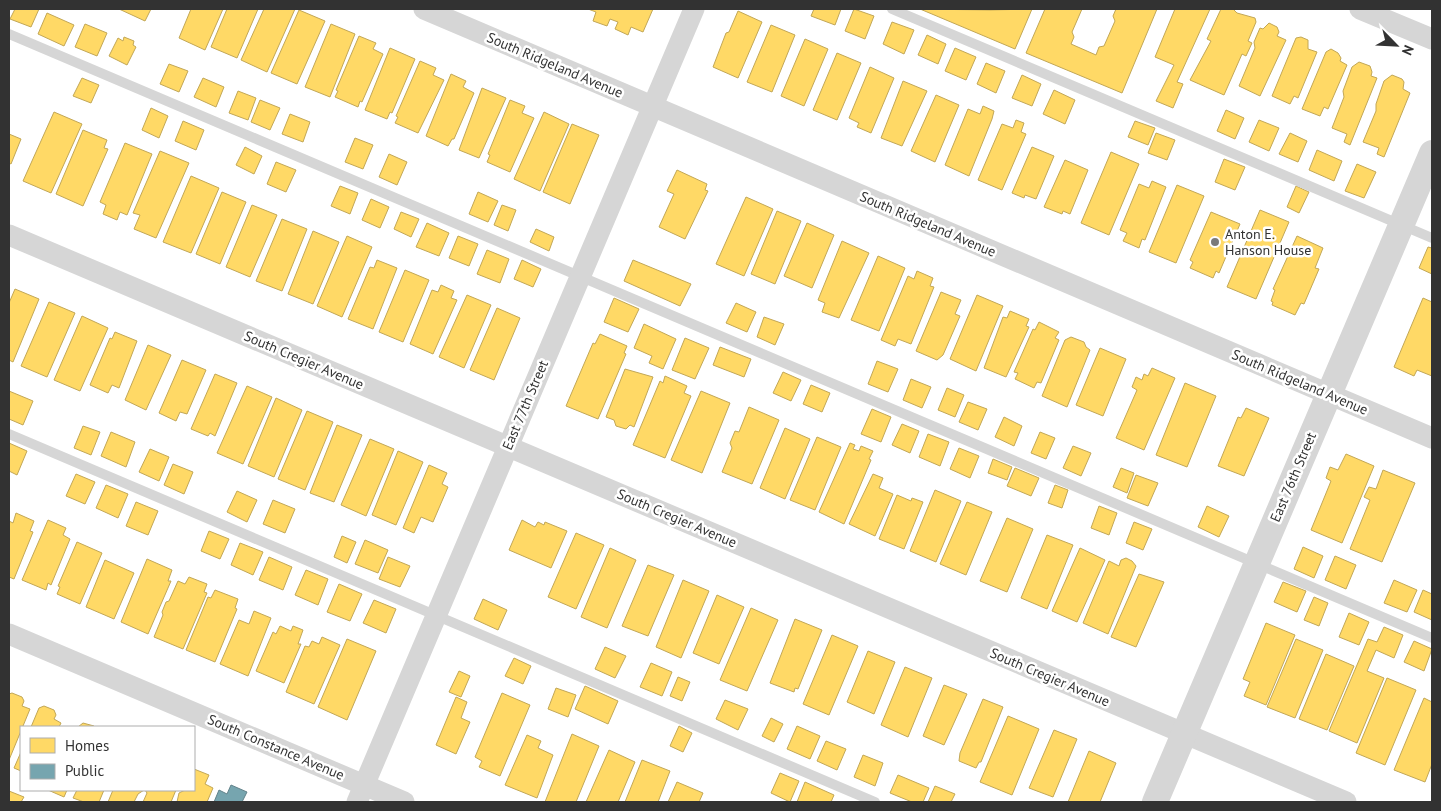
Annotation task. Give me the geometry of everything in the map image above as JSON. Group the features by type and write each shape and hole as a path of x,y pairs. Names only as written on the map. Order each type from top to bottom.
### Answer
{"street":[{"name":"South Ridgeland Avenue","path":"424,9 1432,438"},
{"name":"East 77th Street","path":"360,794 694,9"},
{"path":"1360,9 1432,39"},
{"name":"East 76th Street","path":"1155,802 1432,153"},
{"name":"South Cregier Avenue","path":"9,235 1346,802"},
{"name":"South Constance Avenue","path":"9,634 360,794 404,802"}],"lane":[{"path":"892,9 1432,238"},
{"path":"9,34 1432,638"},
{"path":"9,434 875,802"}],"building: Homes":[{"path":"15,9 39,9 31,27 10,19"},
{"path":"119,9 151,9 145,21"},
{"path":"191,9 223,9 205,50 179,38"},
{"path":"227,9 258,9 237,58 211,47"},
{"path":"264,9 295,9 267,72 241,60"},
{"path":"588,9 653,9 643,32 631,27 628,35 615,29 618,22 610,19 607,26 593,21 596,12"},
{"path":"814,9 841,9 835,25 811,16"},
{"path":"854,9 874,16 865,39 845,31"},
{"path":"920,9 990,10 1032,9 1015,49"},
{"path":"1045,9 1082,9 1072,32 1074,37 1071,44 1096,55 1099,47 1104,46 1115,21 1113,16 1116,9 1157,9 1122,93 1026,53"},
{"path":"1175,9 1210,9 1177,82 1183,84 1173,108 1156,101 1174,65 1155,57"},
{"path":"1221,9 1233,9 1237,13 1255,18 1256,22 1248,41 1252,43 1246,56 1242,54 1224,95 1190,80 1211,41 1207,39"},
{"path":"299,10 325,21 297,84 271,73"},
{"path":"738,11 762,22 738,78 713,67 726,33 729,32"},
{"path":"47,13 74,25 64,46 38,34"},
{"path":"892,22 914,30 904,54 883,44"},
{"path":"1269,23 1277,27 1279,32 1277,36 1286,40 1260,96 1239,86 1255,48 1254,42 1260,28 1263,29"},
{"path":"85,24 107,33 97,56 75,47"},
{"path":"331,24 355,34 330,97 305,87"},
{"path":"771,25 795,35 772,92 747,82"},
{"path":"927,35 946,44 938,64 918,55"},
{"path":"359,36 376,43 373,49 383,54 358,107 335,97 338,91 336,90"},
{"path":"124,37 134,41 133,45 136,47 127,65 109,56 118,38 123,41"},
{"path":"1301,37 1308,40 1308,49 1317,52 1298,98 1294,96 1290,104 1272,96 1296,38"},
{"path":"805,39 828,49 804,106 781,96"},
{"path":"390,48 415,59 392,113 390,112 387,119 365,110"},
{"path":"955,48 976,57 966,80 945,71"},
{"path":"1331,49 1338,53 1341,58 1340,61 1347,65 1328,109 1324,107 1320,116 1302,109 1326,52"},
{"path":"837,53 861,63 837,120 813,110"},
{"path":"420,61 436,68 433,75 444,80 418,133 395,123 398,117 396,116"},
{"path":"1359,62 1370,66 1371,76 1377,78 1350,145 1344,142 1347,134 1332,128 1344,97 1343,91 1352,67"},
{"path":"986,63 1005,71 996,93 977,84"},
{"path":"169,64 188,71 179,92 160,84"},
{"path":"870,67 894,78 871,133 857,127 859,123 849,118"},
{"path":"451,74 466,81 463,87 474,93 454,139 452,139 448,146 426,136"},
{"path":"1022,75 1041,84 1032,106 1012,98"},
{"path":"1392,75 1402,79 1404,82 1403,89 1410,93 1384,157 1377,154 1379,148 1363,142 1376,111 1376,104 1384,81"},
{"path":"82,78 99,85 91,103 73,96"},
{"path":"203,78 224,87 216,107 194,97"},
{"path":"903,81 927,91 902,146 881,138"},
{"path":"482,88 506,98 479,158 459,150"},
{"path":"1054,90 1075,100 1065,124 1043,114"},
{"path":"238,91 256,98 248,120 229,113"},
{"path":"936,95 959,105 935,162 911,151"},
{"path":"260,100 280,108 270,130 251,122"},
{"path":"510,100 525,106 522,113 534,118 510,172 487,162 490,155 488,154"},
{"path":"983,106 994,111 969,176 945,165 968,109 980,114"},
{"path":"151,108 168,116 159,138 142,130"},
{"path":"1226,110 1244,118 1235,139 1217,131"},
{"path":"54,112 82,124 51,193 23,181"},
{"path":"544,112 569,124 540,191 514,179"},
{"path":"290,114 310,122 303,142 282,134"},
{"path":"1016,120 1024,123 1021,132 1026,134 1002,190 978,180 1002,124 1013,128"},
{"path":"1259,120 1279,128 1269,151 1249,142"},
{"path":"183,121 204,130 196,150 175,141"},
{"path":"1135,121 1155,128 1148,145 1128,137"},
{"path":"572,124 599,135 570,204 543,192"},
{"path":"83,130 107,140 104,148 108,149 83,206 56,194"},
{"path":"1156,133 1175,140 1167,160 1148,153"},
{"path":"1290,133 1307,141 1298,162 1279,154"},
{"path":"9,134 21,139 11,164 9,163"},
{"path":"355,138 373,145 363,169 345,162"},
{"path":"125,143 152,154 127,215 120,212 117,220 103,214 106,205 100,202"},
{"path":"245,147 262,156 254,174 236,165"},
{"path":"1032,147 1054,156 1036,199 1025,195 1024,198 1012,193"},
{"path":"1317,150 1342,161 1334,181 1309,170"},
{"path":"160,151 189,163 156,238 134,229 140,215 133,213"},
{"path":"1111,152 1139,164 1109,235 1081,223"},
{"path":"389,154 407,162 397,185 379,177"},
{"path":"1224,159 1245,167 1235,190 1215,182"},
{"path":"1065,160 1088,170 1070,214 1063,211 1062,214 1044,207"},
{"path":"276,162 296,170 286,192 267,184"},
{"path":"1357,164 1376,172 1364,198 1345,191"},
{"path":"677,170 707,184 705,190 708,191 685,239 659,227 674,194 667,191"},
{"path":"191,176 219,188 191,253 163,242"},
{"path":"1152,181 1166,187 1145,240 1142,239 1139,248 1123,241 1127,233 1120,230 1139,184 1149,188"},
{"path":"1177,185 1204,196 1176,263 1149,252"},
{"path":"340,186 358,193 350,214 331,206"},
{"path":"1296,186 1309,192 1299,213 1287,207"},
{"path":"222,192 246,202 220,264 196,254"},
{"path":"478,192 498,201 488,222 469,214"},
{"path":"746,197 773,209 744,276 716,264"},
{"path":"371,199 389,207 380,228 362,220"},
{"path":"252,205 277,215 250,277 226,267"},
{"path":"502,205 516,210 508,231 494,225"},
{"path":"1260,210 1289,222 1256,299 1227,287"},
{"path":"777,211 801,221 775,284 751,274"},
{"path":"401,212 419,219 411,237 394,229"},
{"name":"Anton E. Hanson House","path":"1211,212 1240,224 1219,273 1216,271 1213,278 1190,268 1193,262 1190,260"},
{"path":"282,219 307,229 282,291 256,281"},
{"path":"427,223 449,233 439,256 416,247"},
{"path":"807,223 834,235 812,288 784,276"},
{"path":"536,229 554,237 549,251 530,242"},
{"path":"313,231 339,242 313,304 288,294"},
{"path":"347,236 372,247 342,317 317,306"},
{"path":"458,236 478,244 469,266 449,258"},
{"path":"1297,236 1323,248 1315,268 1319,269 1304,304 1301,303 1295,315 1272,305 1273,302 1271,301 1275,290 1273,289"},
{"path":"842,241 869,253 839,318 822,312 825,303 818,300"},
{"path":"1428,247 1432,248 1432,274 1419,268"},
{"path":"487,250 509,259 500,283 477,274"},
{"path":"878,256 905,268 879,331 851,320"},
{"path":"377,260 397,268 373,329 348,319 370,267 374,268"},
{"path":"522,260 541,269 533,287 514,279"},
{"path":"633,260 691,284 680,306 624,281"},
{"path":"405,270 429,280 403,342 379,332"},
{"path":"917,271 933,278 930,286 934,287 911,344 898,339 895,346 881,340 908,276 914,279"},
{"path":"441,285 454,291 451,298 457,300 433,354 410,344 432,290 438,292"},
{"path":"15,289 39,299 13,362 9,360 9,303"},
{"path":"941,292 961,300 955,314 960,316 943,355 937,360 916,351"},
{"path":"467,295 491,305 464,368 439,357"},
{"path":"977,295 1003,306 976,371 950,359"},
{"path":"614,298 639,309 628,332 604,322"},
{"path":"1423,298 1432,302 1432,376 1417,370 1414,376 1394,367"},
{"path":"49,302 75,313 47,377 21,366"},
{"path":"736,303 756,312 747,332 726,323"},
{"path":"497,308 520,318 494,380 470,370"},
{"path":"1010,311 1029,319 1026,326 1029,327 1006,377 984,368 1003,317 1007,318"},
{"path":"82,316 108,328 80,391 54,380"},
{"path":"764,317 784,324 775,345 757,337"},
{"path":"1039,322 1059,332 1055,338 1059,340 1041,383 1037,382 1034,388 1015,379 1018,373 1014,372 1033,329 1035,330"},
{"path":"644,324 676,339 663,369 649,363 652,356 634,348"},
{"path":"115,332 137,341 119,388 112,385 108,393 90,385 110,338 112,339"},
{"path":"600,334 627,346 624,353 626,354 598,419 566,406 593,343 595,344"},
{"path":"1071,337 1084,342 1090,350 1067,407 1042,396 1065,340"},
{"path":"685,338 709,348 695,379 672,370"},
{"path":"148,345 171,355 146,410 125,400"},
{"path":"720,347 751,359 744,377 713,365"},
{"path":"1100,348 1126,359 1103,416 1076,405"},
{"path":"182,360 206,370 187,414 180,412 176,421 159,413"},
{"path":"877,361 898,369 888,392 868,384"},
{"path":"1152,368 1175,378 1144,450 1116,438 1137,390 1132,387 1136,377 1142,380 1144,374 1148,376"},
{"path":"625,369 653,377 634,427 630,425 626,429 616,426 614,420 606,417"},
{"path":"783,372 801,380 791,401 773,393"},
{"path":"215,374 237,383 215,436 210,433 208,436 191,429"},
{"path":"665,376 687,386 684,393 691,396 665,458 633,445 660,381 663,383"},
{"path":"911,379 931,387 922,408 903,400"},
{"path":"1185,383 1216,396 1187,467 1156,455"},
{"path":"811,385 830,393 822,412 803,404"},
{"path":"247,386 272,397 243,464 217,453"},
{"path":"947,388 964,395 955,417 938,410"},
{"path":"9,391 33,401 23,425 9,419"},
{"path":"701,391 730,403 702,473 671,460"},
{"path":"276,398 302,410 274,477 248,466"},
{"path":"968,402 987,409 978,430 959,422"},
{"path":"749,407 779,420 752,484 722,472 732,448 730,443 735,431 739,432"},
{"path":"1246,408 1269,418 1244,476 1218,466 1238,417 1241,418"},
{"path":"872,409 891,417 881,442 861,434"},
{"path":"307,411 333,422 305,490 278,479"},
{"path":"1004,417 1022,426 1014,446 995,437"},
{"path":"902,424 919,431 910,453 892,445"},
{"path":"337,425 362,435 334,502 310,493"},
{"path":"83,426 100,432 91,455 74,448"},
{"path":"785,428 810,439 785,499 760,488"},
{"path":"111,432 135,442 126,467 101,456"},
{"path":"1040,432 1055,438 1046,459 1031,453"},
{"path":"928,434 949,442 940,466 919,457"},
{"path":"817,437 841,447 815,510 790,500"},
{"path":"370,439 394,449 366,516 341,505"},
{"path":"9,443 27,451 17,475 9,471"},
{"path":"850,443 855,445 853,449 859,451 861,446 873,451 844,524 819,512"},
{"path":"1073,446 1091,453 1081,476 1063,468"},
{"path":"959,448 979,456 970,478 950,469"},
{"path":"150,449 169,457 159,481 139,472"},
{"path":"398,451 423,462 396,525 372,515"},
{"path":"1346,454 1374,466 1342,543 1311,530 1331,481 1326,478 1330,467 1338,470"},
{"path":"993,459 1012,467 1007,480 988,473"},
{"path":"173,464 193,472 184,494 164,485"},
{"path":"429,465 447,473 442,484 448,487 433,522 421,517 414,533 403,528"},
{"path":"1015,468 1039,478 1031,496 1007,486"},
{"path":"1121,468 1134,473 1127,493 1113,487"},
{"path":"1383,470 1415,483 1382,562 1350,549 1370,500 1364,497 1369,487 1376,489"},
{"path":"76,474 95,482 85,504 66,496"},
{"path":"873,474 883,478 879,488 893,494 875,536 849,524"},
{"path":"1136,475 1158,483 1148,506 1127,498"},
{"path":"106,485 128,494 118,518 96,508"},
{"path":"1055,485 1068,490 1062,508 1048,503"},
{"path":"935,490 961,501 936,562 910,551"},
{"path":"237,491 257,500 247,522 227,512"},
{"path":"897,495 911,501 912,498 923,502 904,549 879,539"},
{"path":"273,500 295,509 285,533 263,524"},
{"path":"136,502 158,511 148,535 126,526"},
{"path":"967,502 992,512 966,575 940,564"},
{"path":"1099,506 1117,513 1109,535 1091,528"},
{"path":"1207,506 1229,516 1219,537 1198,527"},
{"path":"16,513 34,521 30,531 33,532 14,579 9,577 9,521 13,523"},
{"path":"1007,518 1033,529 1007,592 980,581"},
{"path":"48,520 66,528 63,535 70,539 51,585 48,583 46,590 22,580"},
{"path":"522,520 535,527 538,522 544,525 545,522 567,531 551,568 509,550"},
{"path":"1134,522 1152,529 1143,550 1126,543"},
{"path":"209,531 229,539 220,559 201,551"},
{"path":"576,533 604,545 576,609 548,597"},
{"path":"1047,535 1073,545 1047,609 1021,598"},
{"path":"342,536 356,542 347,563 334,557"},
{"path":"365,540 388,550 378,573 355,564"},
{"path":"77,542 102,553 80,604 57,594 60,587 58,586"},
{"path":"240,543 263,552 253,575 231,565"},
{"path":"1303,547 1323,556 1314,578 1294,569"},
{"path":"610,548 636,560 607,628 581,617"},
{"path":"1080,548 1105,560 1077,622 1052,611"},
{"path":"1335,556 1356,565 1346,589 1325,580"},
{"path":"269,557 292,567 283,590 259,580"},
{"path":"388,557 410,566 400,587 379,579"},
{"path":"1126,558 1136,566 1108,634 1083,623 1109,561 1119,566 1121,560"},
{"path":"147,559 172,570 168,581 171,581 148,634 121,622"},
{"path":"105,560 134,573 114,619 86,607"},
{"path":"648,565 674,575 648,636 622,626"},
{"path":"306,570 328,579 318,605 295,595"},
{"path":"1139,574 1164,582 1136,647 1111,637"},
{"path":"189,577 207,584 204,592 207,593 183,649 154,637 166,602 169,601 178,581 185,584"},
{"path":"683,580 709,591 681,658 656,647"},
{"path":"1394,580 1417,590 1407,612 1384,603"},
{"path":"1283,582 1306,591 1297,612 1274,602"},
{"path":"339,584 362,594 350,621 327,612"},
{"path":"215,590 238,599 235,608 237,609 215,662 186,650 208,597 211,598"},
{"path":"1423,590 1432,594 1432,620 1414,612"},
{"path":"717,595 744,607 719,664 693,653"},
{"path":"1314,597 1328,603 1319,626 1304,620"},
{"path":"483,599 507,610 498,630 474,619"},
{"path":"374,600 396,609 386,633 363,623"},
{"path":"751,608 778,620 747,691 720,680"},
{"path":"254,611 271,618 248,676 220,664 239,620 249,624"},
{"path":"1349,613 1369,622 1359,645 1339,637"},
{"path":"795,619 822,630 798,689 795,688 794,692 770,683"},
{"path":"1266,623 1295,635 1266,705 1244,696 1250,682 1243,679"},
{"path":"280,626 291,631 293,626 303,630 298,644 301,644 284,683 256,671 273,632 276,634"},
{"path":"1384,627 1403,635 1394,658 1376,650 1367,671 1384,678 1357,743 1329,731 1368,639 1377,642"},
{"path":"832,635 858,646 829,715 803,704"},
{"path":"322,637 340,645 314,704 286,692 305,646 309,647 312,641 319,644"},
{"path":"347,639 376,651 347,720 318,707"},
{"path":"1296,639 1323,650 1295,718 1267,707"},
{"path":"1414,641 1432,649 1424,671 1404,662"},
{"path":"605,647 626,656 615,678 595,669"},
{"path":"868,651 895,662 874,714 847,702"},
{"path":"1326,654 1354,666 1327,730 1299,719"},
{"path":"514,658 531,666 523,684 505,676"},
{"path":"651,663 672,672 662,696 640,687"},
{"path":"905,667 932,678 908,737 881,725"},
{"path":"459,671 470,676 461,697 449,692"},
{"path":"678,677 690,682 682,701 670,696"},
{"path":"1387,678 1416,690 1385,765 1356,753"},
{"path":"944,685 967,694 944,745 923,736"},
{"path":"585,686 618,701 608,724 575,709"},
{"path":"556,688 576,695 568,717 548,709"},
{"path":"12,693 22,697 24,701 22,706 30,709 23,726 20,726 20,733 9,760 9,694"},
{"path":"502,693 530,705 500,776 479,767 482,761 475,757"},
{"path":"456,697 467,702 461,718 470,722 456,754 436,745"},
{"path":"1424,698 1432,702 1432,764 1425,782 1394,770"},
{"path":"983,699 1003,707 981,762 979,762 976,768 959,761 960,753"},
{"path":"725,700 748,709 738,730 716,719"},
{"path":"44,706 54,710 56,715 54,719 61,723 60,726 31,726 39,708"},
{"path":"1008,716 1039,729 1012,795 980,782"},
{"path":"771,718 783,724 774,742 762,736"},
{"path":"83,723 94,726 79,726"},
{"path":"679,726 692,733 683,752 670,746"},
{"path":"797,726 820,736 810,759 787,749"},
{"path":"1054,730 1077,739 1053,797 1029,788"},
{"path":"572,734 599,746 576,802 545,802"},
{"path":"527,735 541,741 538,748 553,755 537,798 505,785"},
{"path":"826,741 846,749 837,770 817,761"},
{"path":"609,750 635,762 618,802 586,802"},
{"path":"1089,751 1116,763 1100,802 1068,802"},
{"path":"20,754 20,771 14,768"},
{"path":"863,755 883,763 875,786 854,777"},
{"path":"642,760 670,771 658,802 625,802"},
{"path":"195,769 209,775 205,784 213,788 207,802 177,802 179,793 195,791"},
{"path":"780,773 799,781 790,802 771,793"},
{"path":"898,775 929,788 923,802 912,802 890,793"},
{"path":"677,782 703,793 699,802 668,802"},
{"path":"805,782 834,795 831,802 797,802"},
{"path":"935,786 955,794 951,802 928,802"},
{"path":"9,791 24,797 21,802 9,802"},
{"path":"50,791 67,791 64,797"},
{"path":"76,791 104,791 99,802 84,802 73,798"},
{"path":"113,791 142,791 138,794 134,802 108,802"},
{"path":"146,791 176,791 171,802 143,802 147,793"}],"building: Public":[{"path":"231,785 247,792 242,802 214,802 219,790 227,794"}],"place":[{"name":"Anton E. Hanson House","path":"1215,242"}]}
